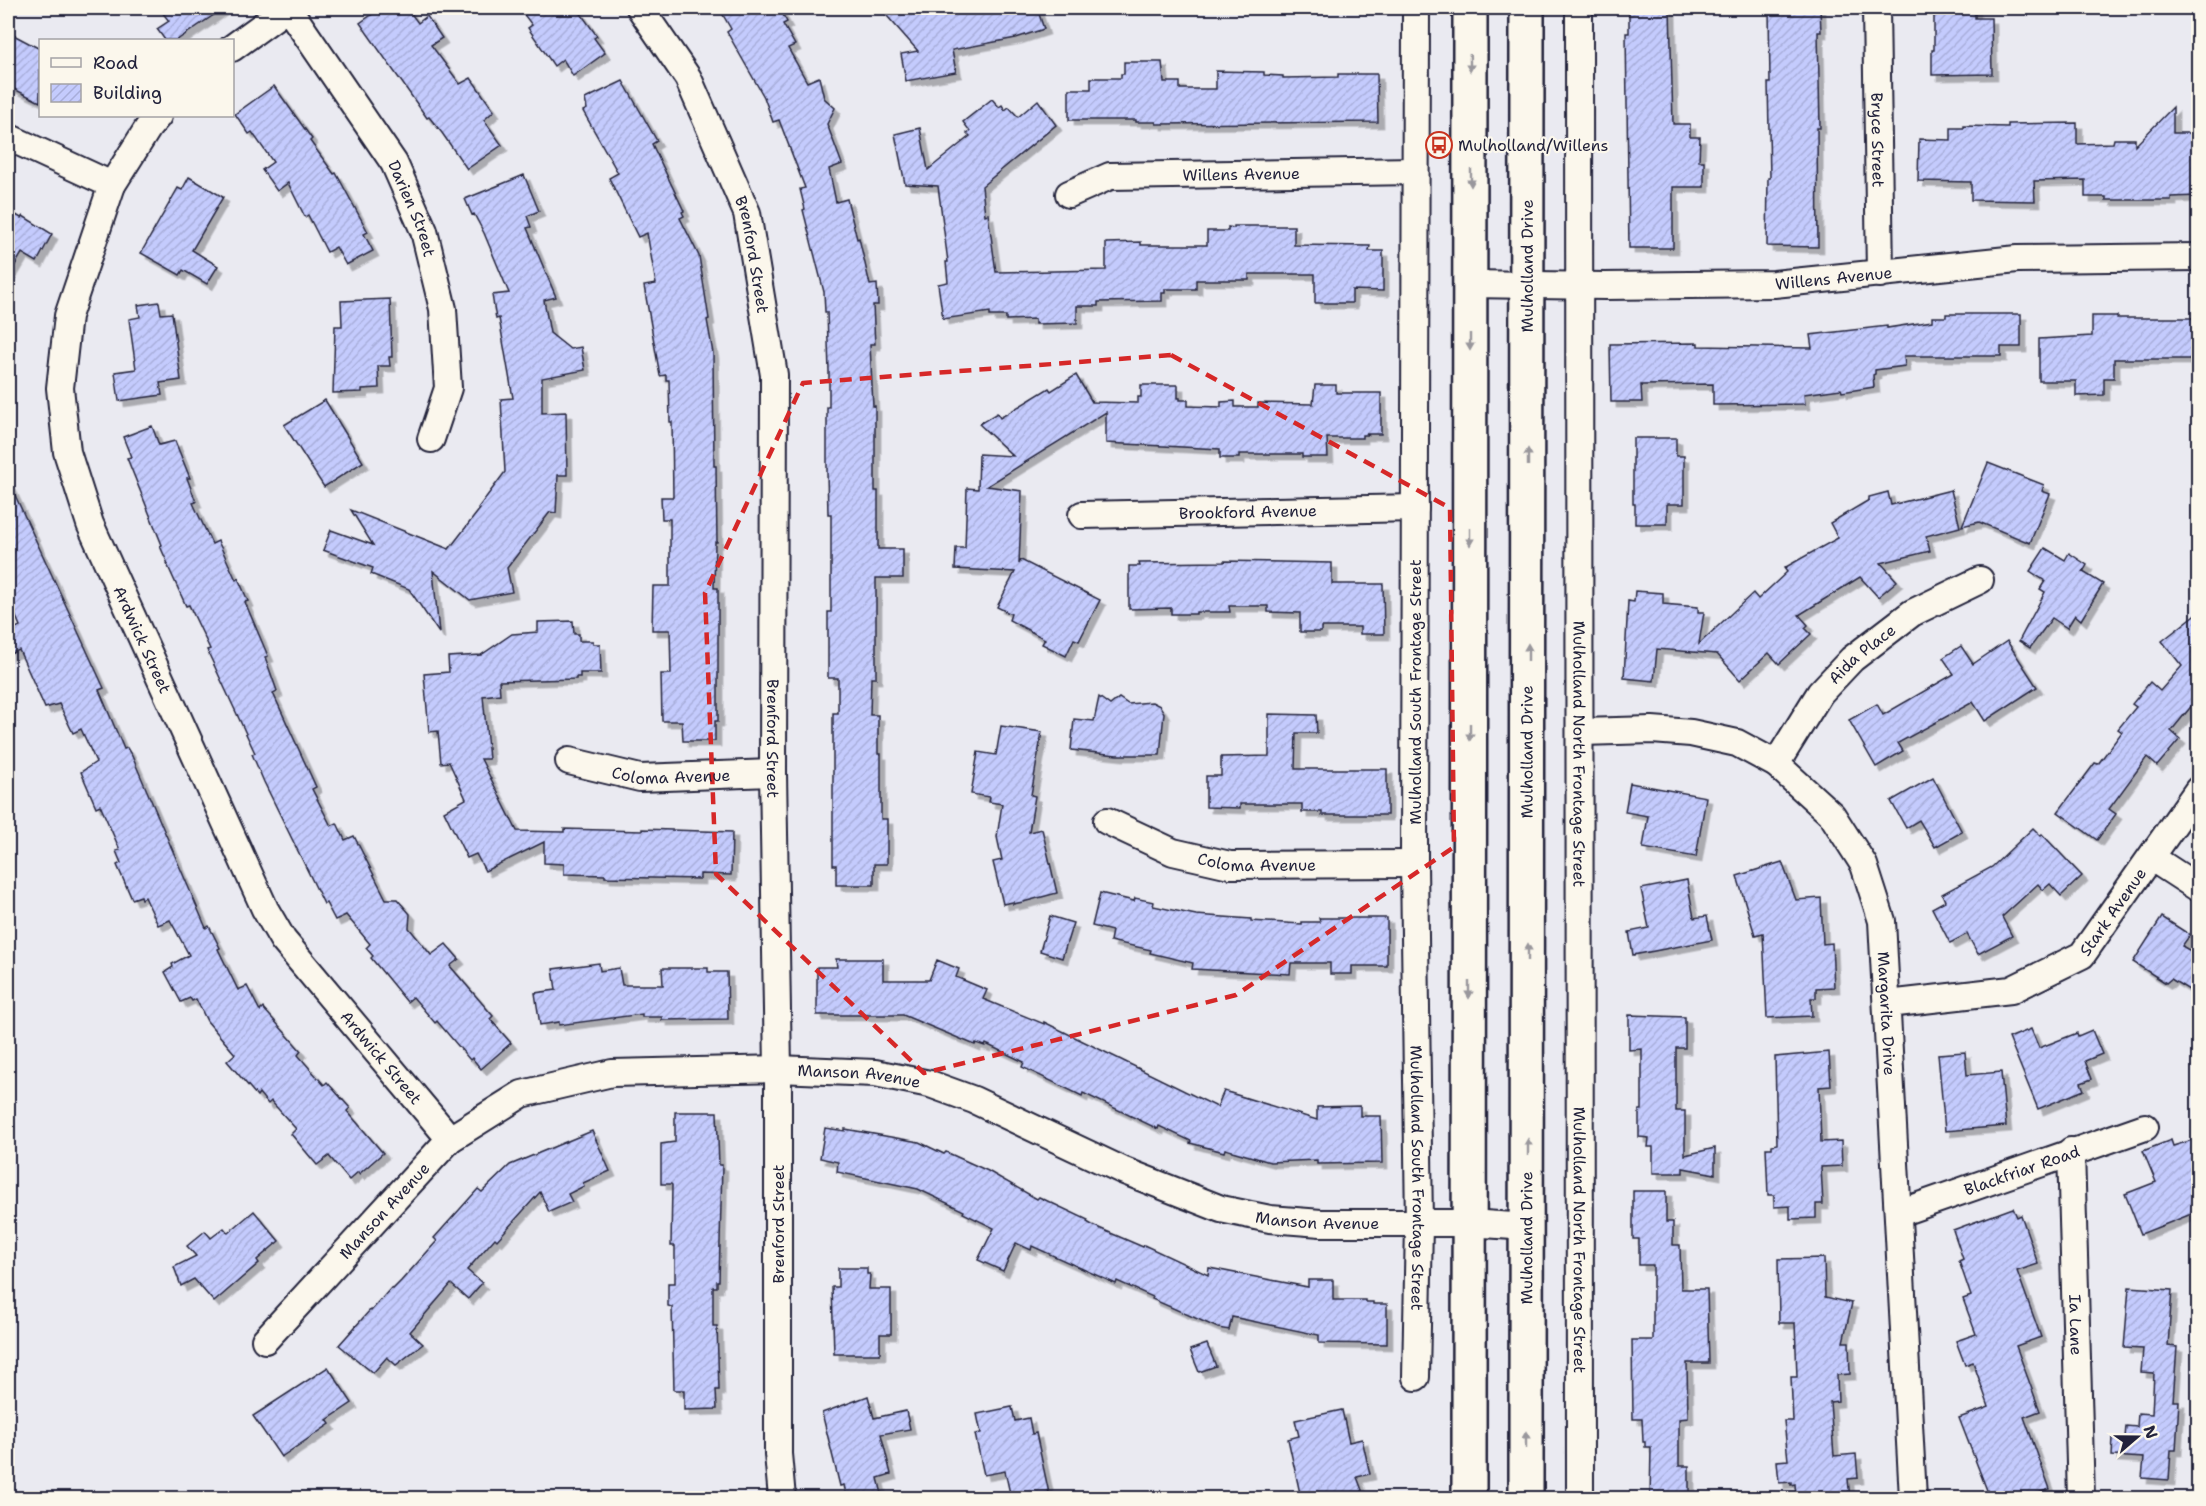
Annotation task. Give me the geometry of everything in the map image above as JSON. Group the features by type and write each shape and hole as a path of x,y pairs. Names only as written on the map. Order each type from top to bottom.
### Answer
{"main road":[{"path":"1469,1498 1470,8"},
{"name":"Mulholland Drive","path":"1526,1498 1528,1227 1527,8"}],"street":[{"path":"234,47 287,8"},
{"name":"Darien Street","path":"287,8 394,163 424,231 443,309 448,388 431,439"},
{"name":"Brenford Street","path":"640,8 688,78 747,213 774,375 773,773 778,1069 778,1454 782,1498"},
{"name":"Mulholland South Frontage Street","path":"1416,8 1414,864 1419,1224 1416,1377"},
{"name":"Mulholland North Frontage Street","path":"1579,8 1580,1498"},
{"name":"Bryce Street","path":"1876,8 1880,274"},
{"name":"Ardwick Street","path":"158,117 148,128 112,185 68,316 60,388 67,452 90,524 269,917 283,940 450,1140"},
{"path":"8,137 112,185"},
{"name":"Willens Avenue","path":"1069,194 1110,176 1415,171"},
{"name":"Willens Avenue","path":"1470,284 1774,284 2017,259 2199,257"},
{"name":"Brookford Avenue","path":"1082,515 1415,508"},
{"name":"Aida Place","path":"1776,764 1820,693 1852,659 1912,613 1980,580"},
{"name":"Margarita Drive","path":"1581,732 1652,730 1691,733 1737,743 1776,764 1832,815 1864,865 1882,921 1913,1498"},
{"name":"Coloma Avenue","path":"569,761 640,778 773,773"},
{"name":"Stark Avenue","path":"1887,1004 2011,990 2082,955 2199,790"},
{"name":"Coloma Avenue","path":"1107,822 1173,852 1230,865 1414,864"},
{"path":"2152,858 2199,888"},
{"name":"Manson Avenue","path":"265,1340 450,1140 522,1094 612,1073 778,1069 875,1073 930,1084 974,1100 1122,1170 1221,1209 1270,1219 1321,1222 1528,1227"},
{"name":"Blackfriar Road","path":"1899,1213 2145,1127"},
{"name":"Ia Lane","path":"2071,1151 2081,1498"}],"highlighted area":[{"path":"1171,355 1450,508 1454,847 1236,995 924,1073 716,874 705,593 803,383"}],"building":[{"path":"159,8 224,8 178,39 164,39 157,29 169,21"},
{"path":"381,8 407,8 418,23 427,16 442,38 431,45 460,84 471,78 494,111 484,120 502,145 467,169 442,133 429,117 427,118 360,23"},
{"path":"519,8 577,8 597,36 594,38 605,53 573,76 563,59 554,66 528,28 532,25"},
{"path":"719,8 779,8 787,22 783,24 795,45 788,48 807,82 819,77 824,98 835,108 827,124 842,164 829,169 836,202 847,199 870,285 877,284 878,305 873,305 875,344 870,344 873,406 875,406 878,549 903,549 903,578 876,578 876,678 871,678 870,715 878,715 878,754 881,754 881,819 887,819 887,864 874,864 874,885 836,885 836,865 833,865 833,713 838,713 838,678 828,678 831,514 828,514 829,371 824,292 803,210 805,209 800,189 805,188 779,120 773,122 764,97 727,32 731,29"},
{"path":"880,8 1037,8 1044,29 1016,38 952,50 956,72 906,81 901,54 918,51"},
{"path":"1629,8 1670,8 1673,124 1690,124 1690,137 1700,137 1699,161 1704,161 1704,187 1673,187 1673,248 1629,248 1626,33 1629,33"},
{"path":"1769,8 1820,8 1821,32 1818,32 1820,128 1817,128 1818,247 1767,246 1768,178 1770,178"},
{"path":"1934,8 1975,8 1975,18 1991,18 1992,74 1932,75"},
{"path":"8,32 39,48 39,102 8,86"},
{"path":"1124,62 1162,62 1164,82 1180,82 1180,89 1216,89 1216,71 1264,72 1264,75 1283,76 1283,78 1377,74 1378,122 1156,124 1156,122 1136,122 1136,120 1069,120 1069,89 1091,89 1091,78 1121,78 1121,74 1124,74"},
{"path":"623,81 657,141 652,144 684,211 682,212 684,216 680,218 699,256 709,319 707,320 713,353 714,466 716,466 717,542 715,542 714,588 718,588 718,721 715,721 715,741 683,741 682,721 662,721 661,674 671,674 670,630 652,630 653,586 670,586 670,519 662,519 661,497 673,497 669,380 666,380 666,375 660,376 644,286 656,284 647,233 638,237 609,178 618,173 583,111 587,109 585,99"},
{"path":"274,86 312,139 310,141 334,174 336,173 368,232 364,234 373,251 346,265 336,247 327,252 308,215 305,217 288,183 277,191 262,170 273,162 252,132 249,134 235,114"},
{"path":"992,99 999,107 1002,105 1005,110 1009,107 1018,117 1038,100 1056,125 982,186 996,272 1106,270 1106,243 1207,245 1207,231 1228,231 1228,227 1234,228 1234,226 1294,226 1294,245 1370,246 1369,251 1383,251 1383,291 1352,290 1352,303 1315,303 1315,274 1249,274 1249,280 1196,280 1196,289 1165,289 1165,293 1162,293 1162,301 1098,302 1098,306 1077,306 1077,323 1035,324 1035,319 1006,320 1006,316 990,316 990,312 943,319 938,284 948,282 946,262 948,262 938,186 905,184 895,134 920,128 928,170 970,136 967,133 970,131 963,122"},
{"path":"2173,107 2173,133 2199,133 2199,196 2171,197 2171,200 2106,200 2106,197 2085,197 2085,180 2034,181 2035,201 1971,200 1971,182 1918,181 1919,139 1951,140 1951,128 2077,123 2077,144 2113,143 2114,139 2135,139 2135,146"},
{"path":"524,175 539,211 527,216 531,227 527,228 556,297 544,300 550,333 570,349 581,347 585,370 542,378 542,413 566,412 567,475 558,475 556,513 550,512 507,568 512,592 470,600 433,571 439,633 409,589 371,574 373,568 323,550 331,530 373,545 351,510 449,549 505,472 501,399 513,398 499,318 496,319 492,295 509,293 484,233 465,199"},
{"path":"189,177 223,197 192,250 218,266 207,284 183,270 180,275 141,253 178,188 182,190"},
{"path":"8,210 21,218 23,216 52,234 37,262 22,253 8,277"},
{"path":"390,299 392,357 389,357 390,366 378,366 379,388 362,389 362,392 333,393 335,326 342,326 341,301"},
{"path":"159,302 161,314 172,313 181,380 160,383 162,395 119,401 115,372 136,369 129,319 140,317 138,305"},
{"path":"1946,314 2021,314 2021,347 2001,347 2001,356 1904,356 1905,366 1875,370 1874,387 1804,394 1805,404 1713,405 1713,384 1641,385 1642,402 1611,402 1610,344 1698,343 1698,346 1812,348 1810,335 1887,326 1887,328 1932,321 1932,317 1946,317"},
{"path":"2092,316 2199,318 2199,346 2195,346 2194,359 2114,359 2114,378 2104,378 2104,395 2076,396 2076,381 2039,381 2039,339 2092,336"},
{"path":"1076,375 1092,402 1138,403 1138,397 1141,397 1141,385 1178,385 1178,398 1188,400 1188,406 1221,407 1221,402 1235,401 1235,407 1258,407 1258,403 1313,404 1315,385 1336,385 1336,393 1381,393 1381,434 1362,435 1362,438 1327,438 1328,457 1302,457 1302,454 1239,454 1239,458 1220,458 1220,449 1106,443 1106,412 987,486 1022,491 1019,564 1021,560 1100,600 1079,641 1074,639 1066,656 1042,644 1045,639 1009,620 1011,614 997,607 1015,572 955,569 956,548 965,548 967,488 978,489 979,454 1013,456 979,424 997,413 1000,418 1049,388 1051,391"},
{"path":"325,400 363,462 324,487 284,425"},
{"path":"152,426 159,445 175,441 190,478 187,478 196,502 193,503 212,544 218,541 236,580 238,578 248,601 245,602 268,656 265,657 277,691 273,693 316,787 312,789 331,826 337,823 345,840 354,836 386,899 397,899 410,914 409,928 431,955 446,944 459,959 450,966 493,1016 490,1019 511,1043 481,1069 472,1058 470,1060 437,1021 435,1023 413,997 407,1002 371,958 373,956 366,948 370,944 346,915 335,920 326,903 324,904 264,782 252,754 255,753 207,650 210,649 189,605 186,606 167,564 160,546 162,545 127,458 131,457 123,437"},
{"path":"1633,438 1676,438 1676,456 1684,456 1684,504 1667,504 1667,524 1635,524"},
{"path":"1988,463 2044,485 2042,491 2050,494 2030,543 1979,522 1962,526"},
{"path":"8,480 104,688 99,690 124,749 127,748 132,756 206,928 209,926 238,990 247,986 260,1011 263,1008 301,1051 298,1055 324,1085 327,1082 350,1108 347,1111 383,1153 349,1180 329,1156 317,1165 291,1134 296,1129 271,1101 268,1104 259,1093 257,1096 227,1061 235,1054 207,1021 196,999 192,1001 190,998 181,1002 165,972 173,967 172,964 189,955 170,920 158,925 145,897 132,899 117,865 121,863 116,851 120,850 100,805 96,807 81,772 96,762 81,729 73,733 59,704 45,708 19,650 8,655 8,632 20,626 8,598"},
{"path":"1951,490 1960,527 1926,536 1930,551 1881,563 1897,581 1878,597 1860,577 1799,615 1808,625 1805,628 1811,634 1779,664 1769,653 1740,680 1717,654 1657,649 1654,681 1624,678 1628,601 1634,602 1635,591 1663,593 1663,604 1698,607 1698,612 1704,612 1699,644 1753,593 1758,599 1787,572 1784,568 1838,538 1830,523 1869,500 1869,497 1888,492 1891,505"},
{"path":"2045,548 2065,560 2069,553 2087,565 2083,572 2103,584 2081,620 2075,615 2067,628 2052,618 2030,648 2019,641 2045,592 2040,589 2045,581 2030,571"},
{"path":"1224,561 1332,563 1332,584 1383,584 1384,634 1360,634 1360,627 1321,627 1321,632 1300,632 1300,613 1268,612 1268,606 1229,606 1230,612 1196,612 1196,614 1171,614 1171,608 1129,609 1129,566 1140,566 1139,563"},
{"path":"2199,612 2199,697 2171,731 2180,739 2157,766 2147,757 2109,809 2116,814 2097,840 2058,812 2122,732 2118,729 2136,707 2132,704 2150,682 2160,691 2182,666 2162,641"},
{"path":"573,621 574,634 579,634 579,641 593,641 593,644 600,644 601,673 580,673 580,677 576,679 499,681 500,694 483,696 489,759 481,759 517,831 564,832 564,829 642,831 642,829 732,832 731,875 700,874 700,879 564,874 564,864 544,863 544,842 485,871 476,854 467,858 444,811 466,799 449,762 441,763 438,731 429,732 424,674 449,672 448,657 481,655 512,634 538,632 538,622"},
{"path":"2007,641 2037,687 1985,721 1973,702 1898,743 1903,751 1876,767 1849,720 1877,704 1883,715 1954,674 1943,658 1961,646 1973,664"},
{"path":"1099,697 1110,705 1119,698 1128,704 1152,702 1160,706 1164,713 1160,755 1117,755 1071,750 1074,719 1094,721"},
{"path":"1269,714 1316,715 1317,733 1296,733 1295,769 1387,769 1387,815 1322,815 1322,812 1302,812 1302,804 1240,804 1240,808 1206,807 1206,776 1221,776 1221,757 1269,756"},
{"path":"1001,726 1042,732 1031,795 1035,796 1029,832 1042,829 1057,893 1013,904 1013,902 1003,904 993,862 1002,860 997,837 1002,804 989,802 990,797 971,794 978,752 996,755"},
{"path":"1933,777 1962,832 1935,847 1919,820 1906,828 1891,801"},
{"path":"1630,783 1706,797 1696,857 1643,848 1648,816 1625,812"},
{"path":"2033,828 2041,836 2042,834 2082,876 2061,896 2050,884 2043,890 2038,884 2002,917 2012,936 1978,954 1967,934 1950,943 1932,908 1945,901 1942,894 1992,867"},
{"path":"1782,862 1796,900 1821,898 1823,944 1832,943 1834,987 1816,988 1816,998 1811,998 1812,1016 1767,1018 1763,933 1755,935 1737,876"},
{"path":"1687,880 1694,918 1707,916 1712,940 1633,955 1629,932 1649,928 1641,889"},
{"path":"1100,893 1134,901 1135,898 1154,902 1153,906 1196,915 1251,919 1251,921 1302,924 1302,922 1320,922 1319,918 1387,918 1387,966 1352,966 1352,974 1330,974 1330,963 1291,963 1290,974 1192,969 1193,963 1150,953 1151,950 1110,941 1112,931 1092,926"},
{"path":"1050,916 1073,923 1062,958 1040,951"},
{"path":"2162,917 2190,935 2182,946 2199,956 2199,975 2189,990 2171,979 2166,983 2133,962"},
{"path":"836,959 883,959 883,980 929,980 937,960 959,969 956,977 987,990 983,999 1044,1024 1044,1022 1217,1107 1224,1091 1317,1120 1317,1107 1360,1106 1360,1116 1381,1116 1382,1163 1317,1164 1317,1160 1270,1162 1225,1149 1224,1152 1190,1143 1191,1141 1159,1126 1158,1129 1083,1093 1082,1096 1022,1067 1024,1062 986,1044 985,1046 976,1043 975,1045 903,1015 817,1015 817,967 837,967"},
{"path":"599,963 600,971 619,968 622,985 663,985 662,968 708,968 708,972 727,972 728,1019 662,1020 662,1017 642,1017 642,1014 559,1025 559,1022 540,1025 535,993 556,990 553,969"},
{"path":"1629,1015 1685,1017 1685,1048 1676,1048 1676,1111 1685,1111 1685,1155 1715,1148 1715,1174 1683,1168 1683,1173 1653,1173 1653,1147 1648,1147 1649,1138 1639,1137 1639,1110 1642,1110 1642,1049 1629,1050"},
{"path":"2031,1029 2039,1048 2077,1033 2078,1036 2092,1030 2102,1054 2085,1061 2092,1079 2081,1083 2084,1090 2038,1109 2009,1038"},
{"path":"1829,1052 1831,1086 1819,1087 1821,1142 1841,1141 1842,1166 1821,1167 1823,1204 1816,1204 1816,1218 1790,1219 1790,1206 1774,1207 1774,1195 1768,1195 1766,1148 1772,1148 1772,1145 1777,1144 1775,1057"},
{"path":"1965,1052 1967,1075 2001,1072 2006,1126 1945,1131 1938,1054"},
{"path":"675,1112 717,1112 719,1165 722,1165 719,1281 717,1281 717,1287 713,1287 713,1326 717,1326 719,1390 716,1390 717,1409 684,1410 684,1390 674,1390 672,1307 668,1306 668,1283 675,1283 675,1246 671,1246 672,1185 661,1184 661,1144 675,1142"},
{"path":"825,1128 845,1131 845,1129 919,1142 944,1154 946,1152 988,1171 1037,1199 1039,1197 1088,1220 1087,1222 1092,1225 1143,1247 1144,1245 1208,1275 1209,1268 1308,1287 1308,1280 1333,1280 1333,1300 1366,1300 1373,1304 1387,1304 1387,1344 1319,1343 1319,1335 1232,1317 1229,1330 1218,1328 1117,1281 1116,1284 1032,1246 1031,1250 1016,1243 1003,1271 978,1260 994,1228 918,1189 837,1172 838,1162 820,1158"},
{"path":"592,1131 610,1171 583,1183 584,1186 568,1194 572,1202 549,1212 540,1192 467,1270 482,1283 468,1299 451,1284 410,1332 423,1344 396,1365 387,1357 373,1373 339,1345 437,1241 434,1238 478,1189 482,1192 510,1165"},
{"path":"2199,1138 2199,1211 2141,1234 2125,1194 2156,1182 2143,1151 2171,1140 2173,1146"},
{"path":"1633,1191 1666,1191 1666,1222 1673,1222 1673,1245 1680,1245 1681,1289 1707,1289 1709,1363 1687,1363 1688,1418 1679,1419 1679,1466 1689,1466 1689,1498 1650,1498 1651,1447 1645,1447 1645,1442 1643,1442 1642,1419 1633,1419 1632,1340 1653,1340 1653,1265 1639,1265 1639,1239 1633,1239"},
{"path":"2013,1208 2017,1217 2021,1215 2038,1264 2017,1271 2041,1337 2016,1346 2040,1411 2024,1417 2050,1489 2024,1498 1990,1498 1959,1418 1989,1407 1973,1362 1965,1365 1956,1341 1976,1334 1963,1299 1971,1296 1959,1261 1963,1259 1953,1230"},
{"path":"254,1211 279,1241 257,1260 259,1263 214,1302 194,1279 181,1286 174,1267 196,1256 187,1246 205,1231 211,1238 224,1228 228,1233"},
{"path":"1824,1258 1825,1297 1852,1303 1843,1342 1849,1342 1850,1374 1837,1375 1838,1401 1830,1402 1834,1456 1856,1454 1858,1478 1848,1479 1850,1498 1796,1498 1795,1484 1779,1483 1777,1461 1788,1460 1784,1421 1793,1421 1791,1377 1797,1377 1795,1323 1779,1323 1778,1259"},
{"path":"838,1268 867,1268 867,1274 870,1274 869,1289 891,1289 891,1334 880,1334 880,1354 834,1354 832,1287 838,1287"},
{"path":"2129,1287 2172,1290 2168,1346 2177,1347 2173,1401 2179,1401 2176,1450 2171,1450 2169,1480 2142,1478 2144,1458 2112,1456 2113,1437 2125,1438 2126,1426 2137,1427 2138,1413 2152,1414 2154,1373 2141,1372 2143,1349 2124,1348"},
{"path":"1207,1344 1216,1366 1199,1372 1190,1350"},
{"path":"328,1367 352,1403 327,1420 330,1424 281,1457 253,1416"},
{"path":"868,1396 874,1418 906,1411 910,1429 881,1434 891,1474 878,1478 882,1494 864,1498 847,1498 844,1485 840,1486 822,1413"},
{"path":"1012,1407 1015,1421 1029,1418 1032,1434 1036,1433 1050,1498 1011,1498 1005,1471 984,1475 975,1434 981,1433 977,1414"},
{"path":"1342,1410 1349,1442 1362,1439 1370,1474 1357,1477 1365,1498 1301,1498 1288,1439 1299,1436 1295,1420"}],"place":[{"name":"Mulholland/Willens","path":"1439,145"}]}
